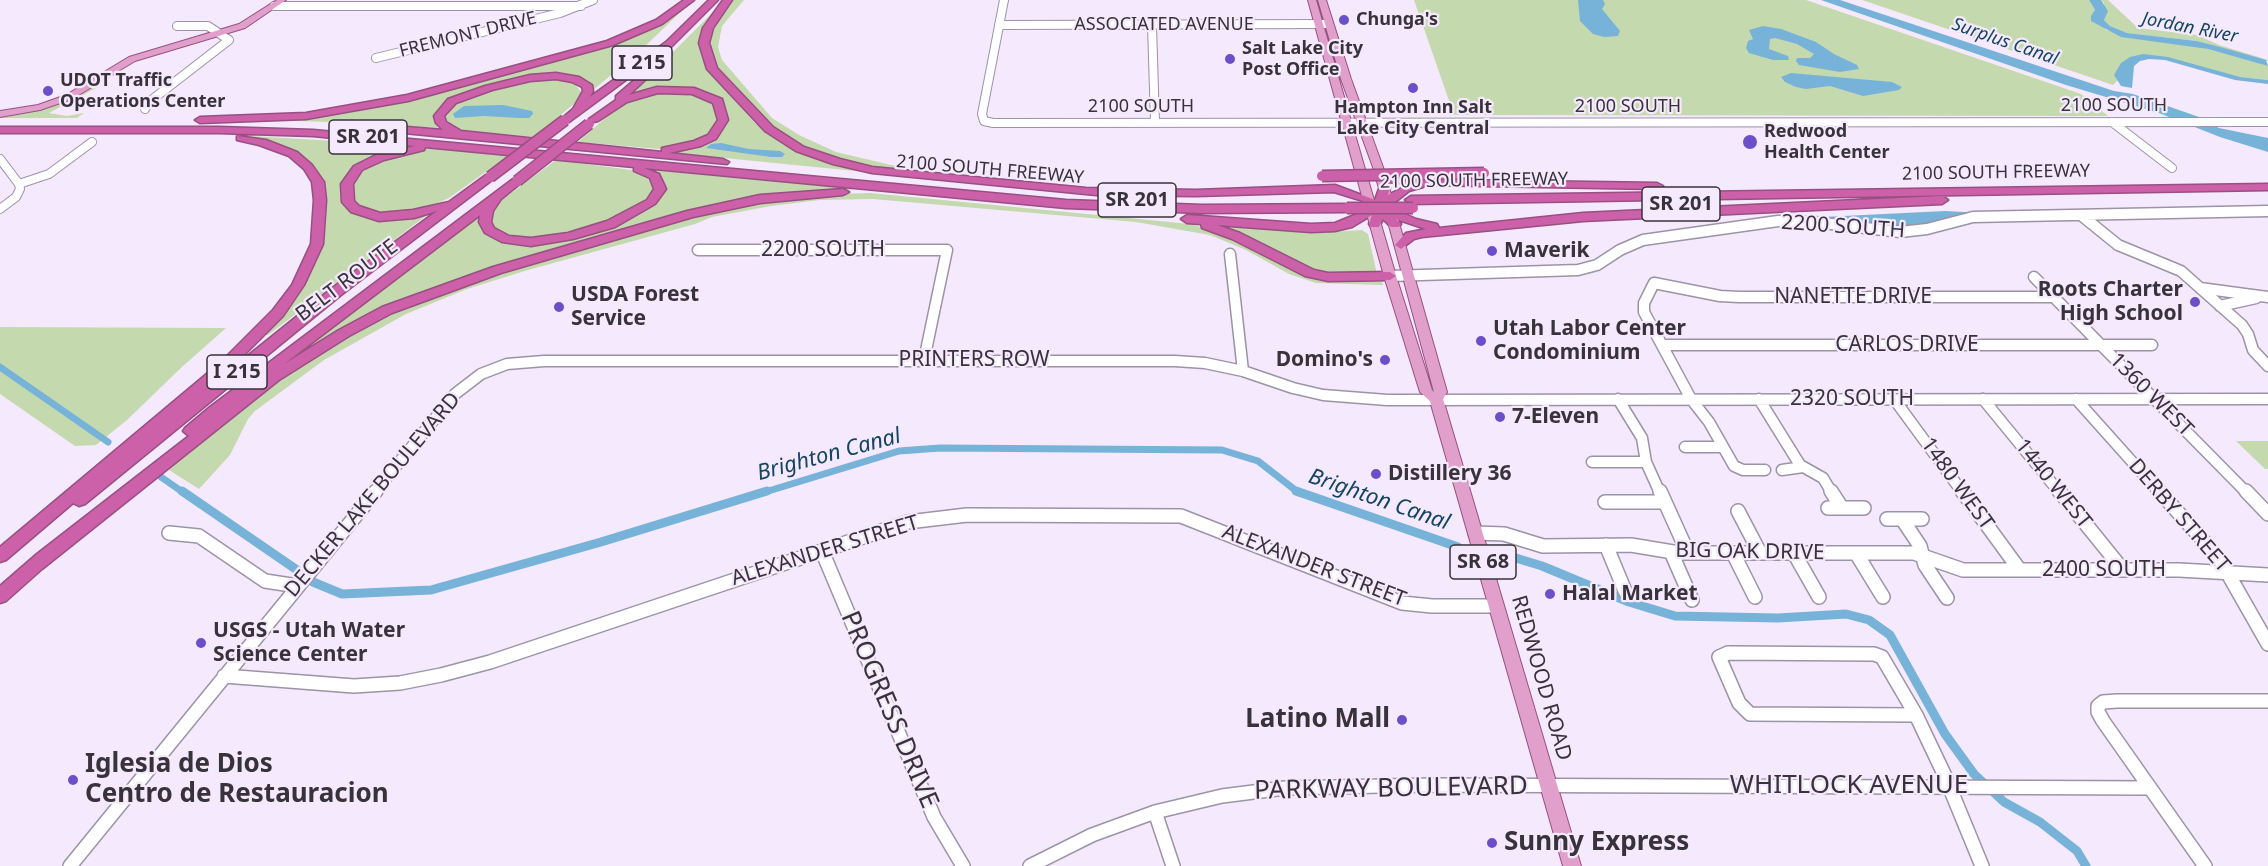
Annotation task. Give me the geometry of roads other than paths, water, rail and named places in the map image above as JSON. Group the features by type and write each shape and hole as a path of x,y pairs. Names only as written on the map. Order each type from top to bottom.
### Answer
{"highway":[{"path":"131,123 268,118 374,105 610,43 659,22 690,0"},
{"name":"BELT ROUTE","path":"0,565 336,292 578,109 669,44 714,0"},
{"name":"BELT ROUTE","path":"0,596 215,410 518,181 592,122 664,58 721,0"},
{"path":"728,0 708,28 704,43 706,56 712,69 769,129 800,149 837,162 872,170 1096,192"},
{"path":"483,136 453,131 441,123 439,116 452,102 467,95 508,82 546,76 567,78 586,85 588,91 578,109"},
{"path":"559,144 650,151 669,150 705,140 717,131 723,120 721,107 712,97 694,91 672,89 623,100 592,122"},
{"name":"2100 SOUTH FREEWAY","path":"0,123 344,126 483,136 930,184 1125,199 1346,205"},
{"name":"2100 SOUTH FREEWAY","path":"0,130 190,130 313,133 1017,201 1164,209 1412,204 2268,195"},
{"path":"0,556 252,340 278,313 310,262 317,244 320,200 318,182 308,168 293,154 262,142 190,130"},
{"path":"455,146 409,149 366,163 351,175 346,193 348,202 364,214 395,217 429,211 484,182"},
{"path":"506,189 492,204 485,217 489,230 506,239 531,242 592,231 643,208 657,196 660,189 655,176 650,173 609,161"},
{"path":"1300,188 1348,182 1361,171"},
{"path":"977,181 1144,189 1355,174 1484,173 1687,187"},
{"path":"1380,202 1455,183"},
{"path":"1017,201 1161,217 1324,228 1348,224 1380,202 1414,186 1455,183 1858,193"},
{"path":"930,184 1096,192 1212,193 1338,188 1380,202 1406,220 1425,226 1472,226"},
{"name":"2100 SOUTH FREEWAY","path":"1412,204 1858,193 2268,187"},
{"path":"35,565 274,377 344,333 387,310 497,270 736,203 790,195 832,192 964,196"},
{"path":"1401,245 1410,236 1419,233 1472,226 1653,212 1950,200"},
{"path":"1375,224 1380,202"},
{"path":"1161,217 1221,230 1310,273 1328,276 1390,276"}],"main road":[{"path":"0,114 40,107 80,92 139,57 172,45 221,34 251,22 282,0"},
{"name":"REDWOOD ROAD","path":"1312,0 1361,171 1380,202 1401,245 1441,392 1436,399"},
{"name":"REDWOOD ROAD","path":"1322,0 1362,123 1380,202"},
{"name":"REDWOOD ROAD","path":"1375,224 1426,392 1436,399 1572,866"}],"street":[{"name":"FREMONT DRIVE","path":"376,58 560,13 593,0"},
{"path":"999,25 1004,0"},
{"path":"274,6 581,6"},
{"path":"1152,24 1155,123"},
{"name":"ASSOCIATED AVENUE","path":"999,25 1329,24"},
{"name":"2100 SOUTH","path":"999,25 982,114 982,119 987,122 2268,122"},
{"path":"145,109 149,102 228,42 227,38 208,26 177,26"},
{"path":"2112,122 2172,168"},
{"path":"19,184 48,174 92,142"},
{"path":"0,159 19,184 18,193 4,202 0,209"},
{"name":"2200 SOUTH","path":"1390,276 1578,270 1597,265 1627,246 1643,240 1778,221 1814,222 1900,232 1921,231 1973,217 2268,211"},
{"path":"2081,215 2118,246 2174,267 2246,330 2253,350 2268,366"},
{"name":"2200 SOUTH","path":"698,250 947,250 924,360"},
{"path":"1230,254 1243,371"},
{"name":"1360 WEST","path":"2034,277 2268,514"},
{"name":"NANETTE DRIVE","path":"1663,345 1644,312 1644,303 1654,283 1720,296 1739,297 2055,297"},
{"path":"2200,288 2263,297"},
{"path":"2220,306 2263,297"},
{"path":"1663,345 1692,399 1709,422 1732,462 1738,468 1765,470"},
{"name":"CARLOS DRIVE","path":"1663,345 2152,345"},
{"name":"PRINTERS ROW","path":"507,364 534,361 1166,360 1204,363 1243,371 1323,395 1359,399 1436,399"},
{"name":"DECKER LAKE BOULEVARD","path":"70,866 455,394 480,374 507,364"},
{"name":"2320 SOUTH","path":"1436,399 2268,399"},
{"path":"1617,399 1642,438 1646,462 1688,553"},
{"path":"1759,399 1803,467 1823,478 1842,508"},
{"name":"1480 WEST","path":"1894,399 2019,569"},
{"name":"1440 WEST","path":"1983,399 2123,570"},
{"name":"DERBY STREET","path":"2076,399 2214,550 2230,572 2268,644"},
{"path":"1685,447 1723,447"},
{"path":"1592,462 1646,462"},
{"path":"1782,470 1803,467"},
{"path":"1605,502 1664,502"},
{"path":"1828,508 1864,508"},
{"path":"1738,511 1760,553"},
{"name":"ALEXANDER STREET","path":"224,676 354,686 400,683 441,675 490,662 908,522 954,515 1168,515 1194,520 1402,603 1432,606 1496,606"},
{"path":"1887,519 1922,519"},
{"path":"1902,519 1920,546 1923,561 1947,598"},
{"path":"169,533 200,536 265,581 298,586"},
{"name":"BIG OAK DRIVE","path":"1475,533 1504,534 1539,545 1639,545 1688,553 1911,553 1941,564"},
{"path":"1606,545 1625,591"},
{"name":"PROGRESS DRIVE","path":"822,551 934,817 963,866"},
{"path":"1671,552 1692,600"},
{"path":"1733,553 1755,597"},
{"path":"1794,553 1819,597"},
{"path":"1856,553 1883,597"},
{"name":"2400 SOUTH","path":"1941,564 1963,570 2123,570 2268,575"},
{"path":"1916,715 1759,715 1746,712 1739,703 1719,659 1728,653 1879,655 1888,663 1916,715 1950,787 1982,866"},
{"path":"2205,866 2103,721 2098,712 2098,706 2103,702 2116,701 2268,701"},
{"name":"WHITLOCK AVENUE","path":"1549,785 2150,788"},
{"name":"PARKWAY BOULEVARD","path":"1030,866 1092,835 1155,812 1222,796 1285,788 1549,785"},
{"path":"1155,812 1173,866"}],"water":[{"path":"1578,0 1603,0 1605,4 1602,9 1620,31 1618,36 1604,37 1593,34 1580,21"},
{"path":"1821,0 1840,0 2114,91 2133,94 2199,117 2219,128 2268,138 2268,152 2220,137 2159,113 2066,85"},
{"path":"2089,0 2101,0 2108,11 2104,20 2110,26 2127,33 2197,41 2266,60 2268,66 2208,49 2121,37 2091,21 2095,10"},
{"path":"1763,26 1781,29 1816,42 1857,65 1859,69 1840,72 1799,65 1797,58 1810,58 1814,54 1797,44 1775,38 1770,39 1769,49 1788,56 1789,60 1773,60 1749,53 1746,48 1748,41 1753,39 1749,30"},
{"path":"2143,54 2168,57 2240,77 2268,80 2268,84 2235,80 2165,60 2149,59 2140,61 2134,66 2132,88 2121,86 2114,75 2121,63 2130,57"},
{"path":"1791,73 1892,82 1902,87 1899,90 1863,96 1830,86 1806,89 1785,82 1781,77"},
{"path":"503,105 532,111 533,114 529,118 484,116 455,118 453,114 464,106"},
{"path":"721,143 749,149 780,151 785,154 782,157 771,157 706,148 711,144"},
{"path":"1945,211 1983,213 1960,214 1934,223 1896,228 1823,217"}],"waterway":[{"name":"Brighton Canal","path":"0,367 108,442"},
{"name":"Brighton Canal","path":"762,493 899,451 940,448 1222,450 1258,461 1297,491"},
{"name":"Brighton Canal","path":"161,477 184,493"},
{"name":"Brighton Canal","path":"182,491 297,570"},
{"name":"Brighton Canal","path":"313,582 342,594 431,590 601,542 767,491"},
{"name":"Brighton Canal","path":"1297,491 1458,547"},
{"name":"Brighton Canal","path":"1506,555 1542,566 1629,602 1675,616 1778,618 1846,614 1869,620 1890,635 1945,734 1974,774 2004,802 2040,822 2077,851 2086,866"}],"place":[{"name":"Chunga's","path":"1344,20"},
{"name":"Salt Lake City Post Office","path":"1230,59"},
{"name":"Hampton Inn Salt Lake City Central","path":"1413,88"},
{"name":"UDOT Traffic Operations Center","path":"48,91"},
{"name":"Redwood Health Center","path":"1750,142"},
{"name":"Maverik","path":"1492,251"},
{"name":"Roots Charter High School","path":"2195,302"},
{"name":"USDA Forest Service","path":"559,307"},
{"name":"Utah Labor Center Condominium","path":"1481,341"},
{"name":"Domino's","path":"1385,360"},
{"name":"7-Eleven","path":"1500,417"},
{"name":"Distillery 36","path":"1376,474"},
{"name":"Halal Market","path":"1550,594"},
{"name":"USGS - Utah Water Science Center","path":"201,643"},
{"name":"Latino Mall","path":"1402,720"},
{"name":"Iglesia de Dios Centro de Restauracion","path":"73,780"},
{"name":"Sunny Express","path":"1492,843"}],"water label":[{"name":"Jordan River","path":"2190,28"},
{"name":"Surplus Canal","path":"2005,42"}]}
